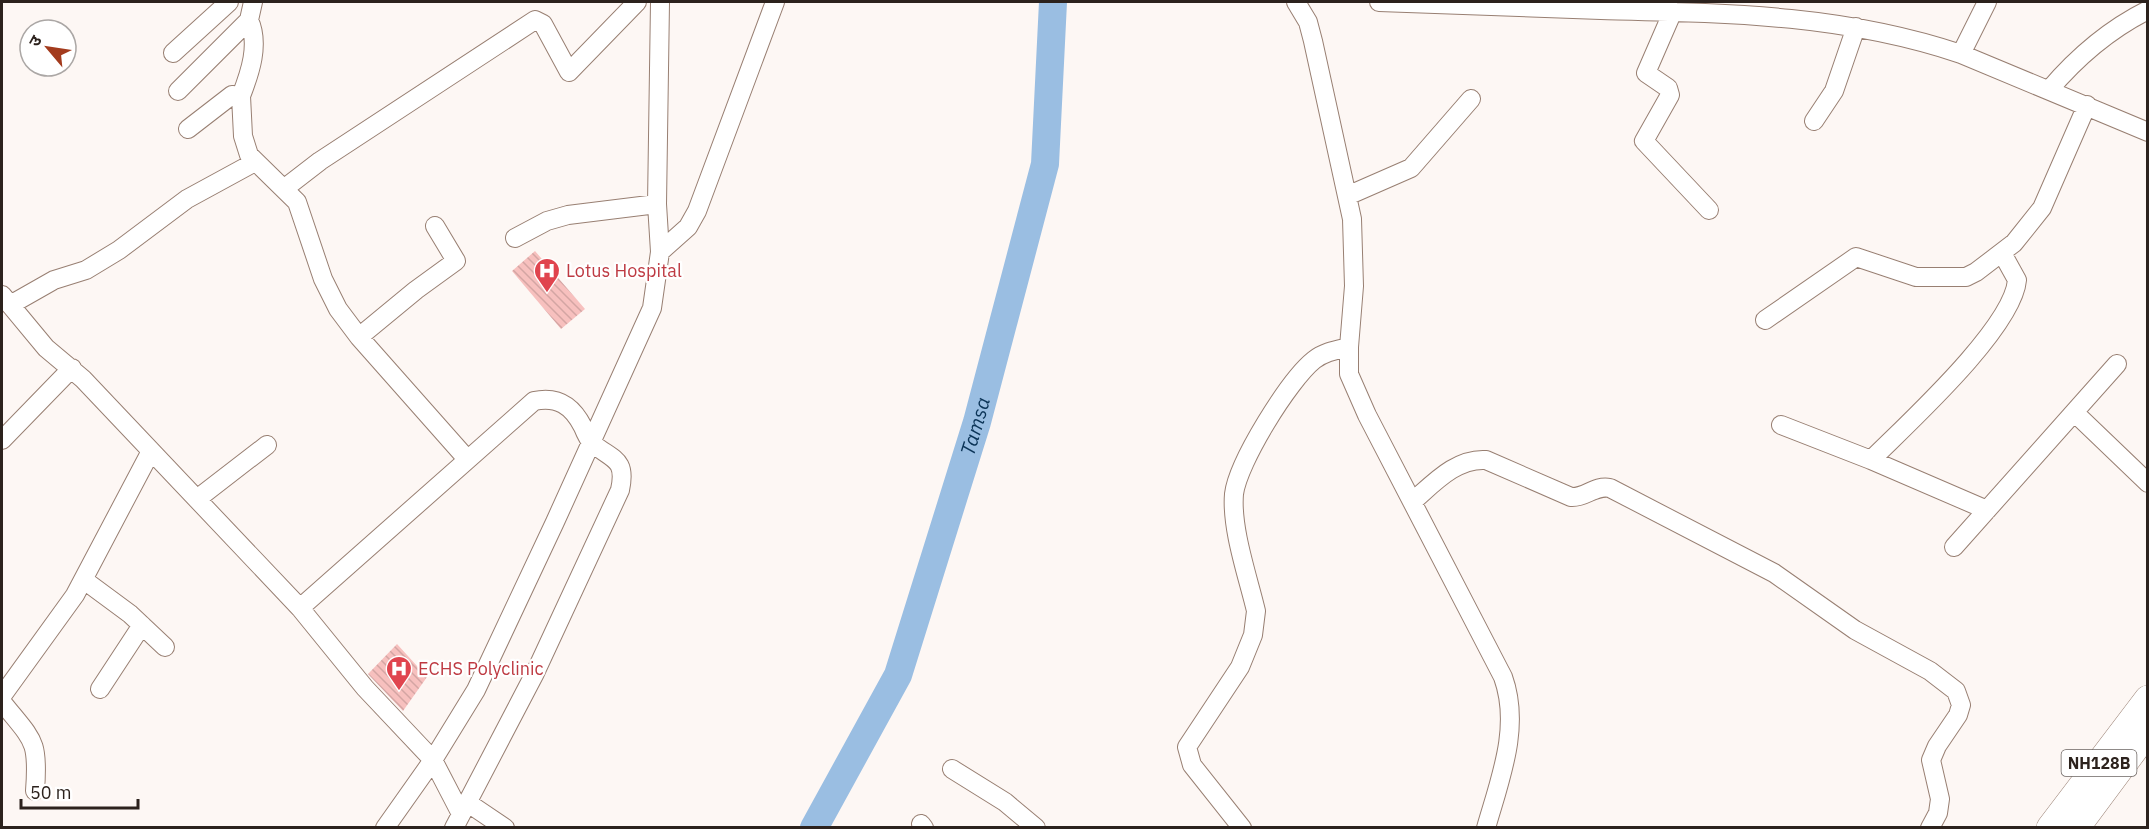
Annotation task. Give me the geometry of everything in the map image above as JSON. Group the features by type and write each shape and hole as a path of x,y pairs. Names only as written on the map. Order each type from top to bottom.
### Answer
{"highway":[{"name":"NH128B","path":"2050,828 2148,699"},
{"name":"NH128B","path":"2076,828 2148,731"}],"street":[{"path":"173,53 229,2"},
{"path":"178,91 249,20 253,2"},
{"path":"285,188 320,160 535,20 543,24 569,72 638,2"},
{"path":"385,828 433,760 476,690 652,308 660,252 657,204 660,2"},
{"path":"660,252 688,227 697,211 775,2"},
{"path":"1296,2 1311,31 1352,219 1354,286 1349,374 1367,415 1503,677 1509,695 1511,718 1505,761 1486,828"},
{"path":"1379,2 1673,12 1718,7 1856,27 1933,44 1961,54 2148,132"},
{"path":"1961,54 1987,2"},
{"path":"2049,90 2089,48 2126,21 2148,10"},
{"path":"1673,12 1647,73 1668,87 1670,95 1644,141 1709,210"},
{"path":"249,20 254,30 251,69 241,96 244,145 255,162 285,188 302,213 329,292 359,337 468,459"},
{"path":"1814,121 1834,91 1856,27"},
{"path":"188,129 232,94 241,96"},
{"path":"1347,196 1411,168 1471,99"},
{"path":"1765,320 1856,257 1916,277 1966,277 2002,253 2024,233 2042,208 2087,105"},
{"path":"255,162 188,199 119,250 86,270 54,280 6,300 46,348 72,368 300,608 365,688 433,760 461,815 505,828"},
{"path":"514,238 547,221 568,215 657,204"},
{"path":"359,337 416,290 456,261 456,256 435,226"},
{"path":"1871,460 1962,369 2012,301 2017,280 2002,253"},
{"path":"1242,828 1192,765 1187,747 1240,667 1256,623 1256,611 1235,519 1237,482 1242,468 1274,411 1303,371 1320,356 1349,347"},
{"path":"1954,547 2117,364"},
{"path":"2,440 72,368"},
{"path":"300,608 534,401 556,399 577,415 590,442 612,455 622,468 620,490 540,663 461,815"},
{"path":"2076,412 2148,483"},
{"path":"1781,425 1871,460 1987,510"},
{"path":"198,500 267,445"},
{"path":"2,696 57,623 84,580 151,451"},
{"path":"1412,501 1456,466 1474,459 1486,460 1571,497 1579,497 1601,486 1610,488 1767,568 1855,630 1930,671 1956,691 1961,705 1958,715 1937,746 1931,760 1940,799 1938,813 1930,828"},
{"path":"84,580 142,625 165,647"},
{"path":"100,689 142,625"},
{"path":"2,702 31,737 37,752 34,791"},
{"path":"952,769 1005,802 1036,828"}],"building":[{"path":"535,251 585,309 561,329 512,271"},
{"path":"397,644 427,677 403,711 368,674"}],"waterway":[{"name":"Tamsa","path":"814,828 898,675 977,422 1045,164 1053,2"}],"place":[{"name":"Lotus Hospital","path":"547,294"},
{"name":"ECHS Polyclinic","path":"399,692"}]}
